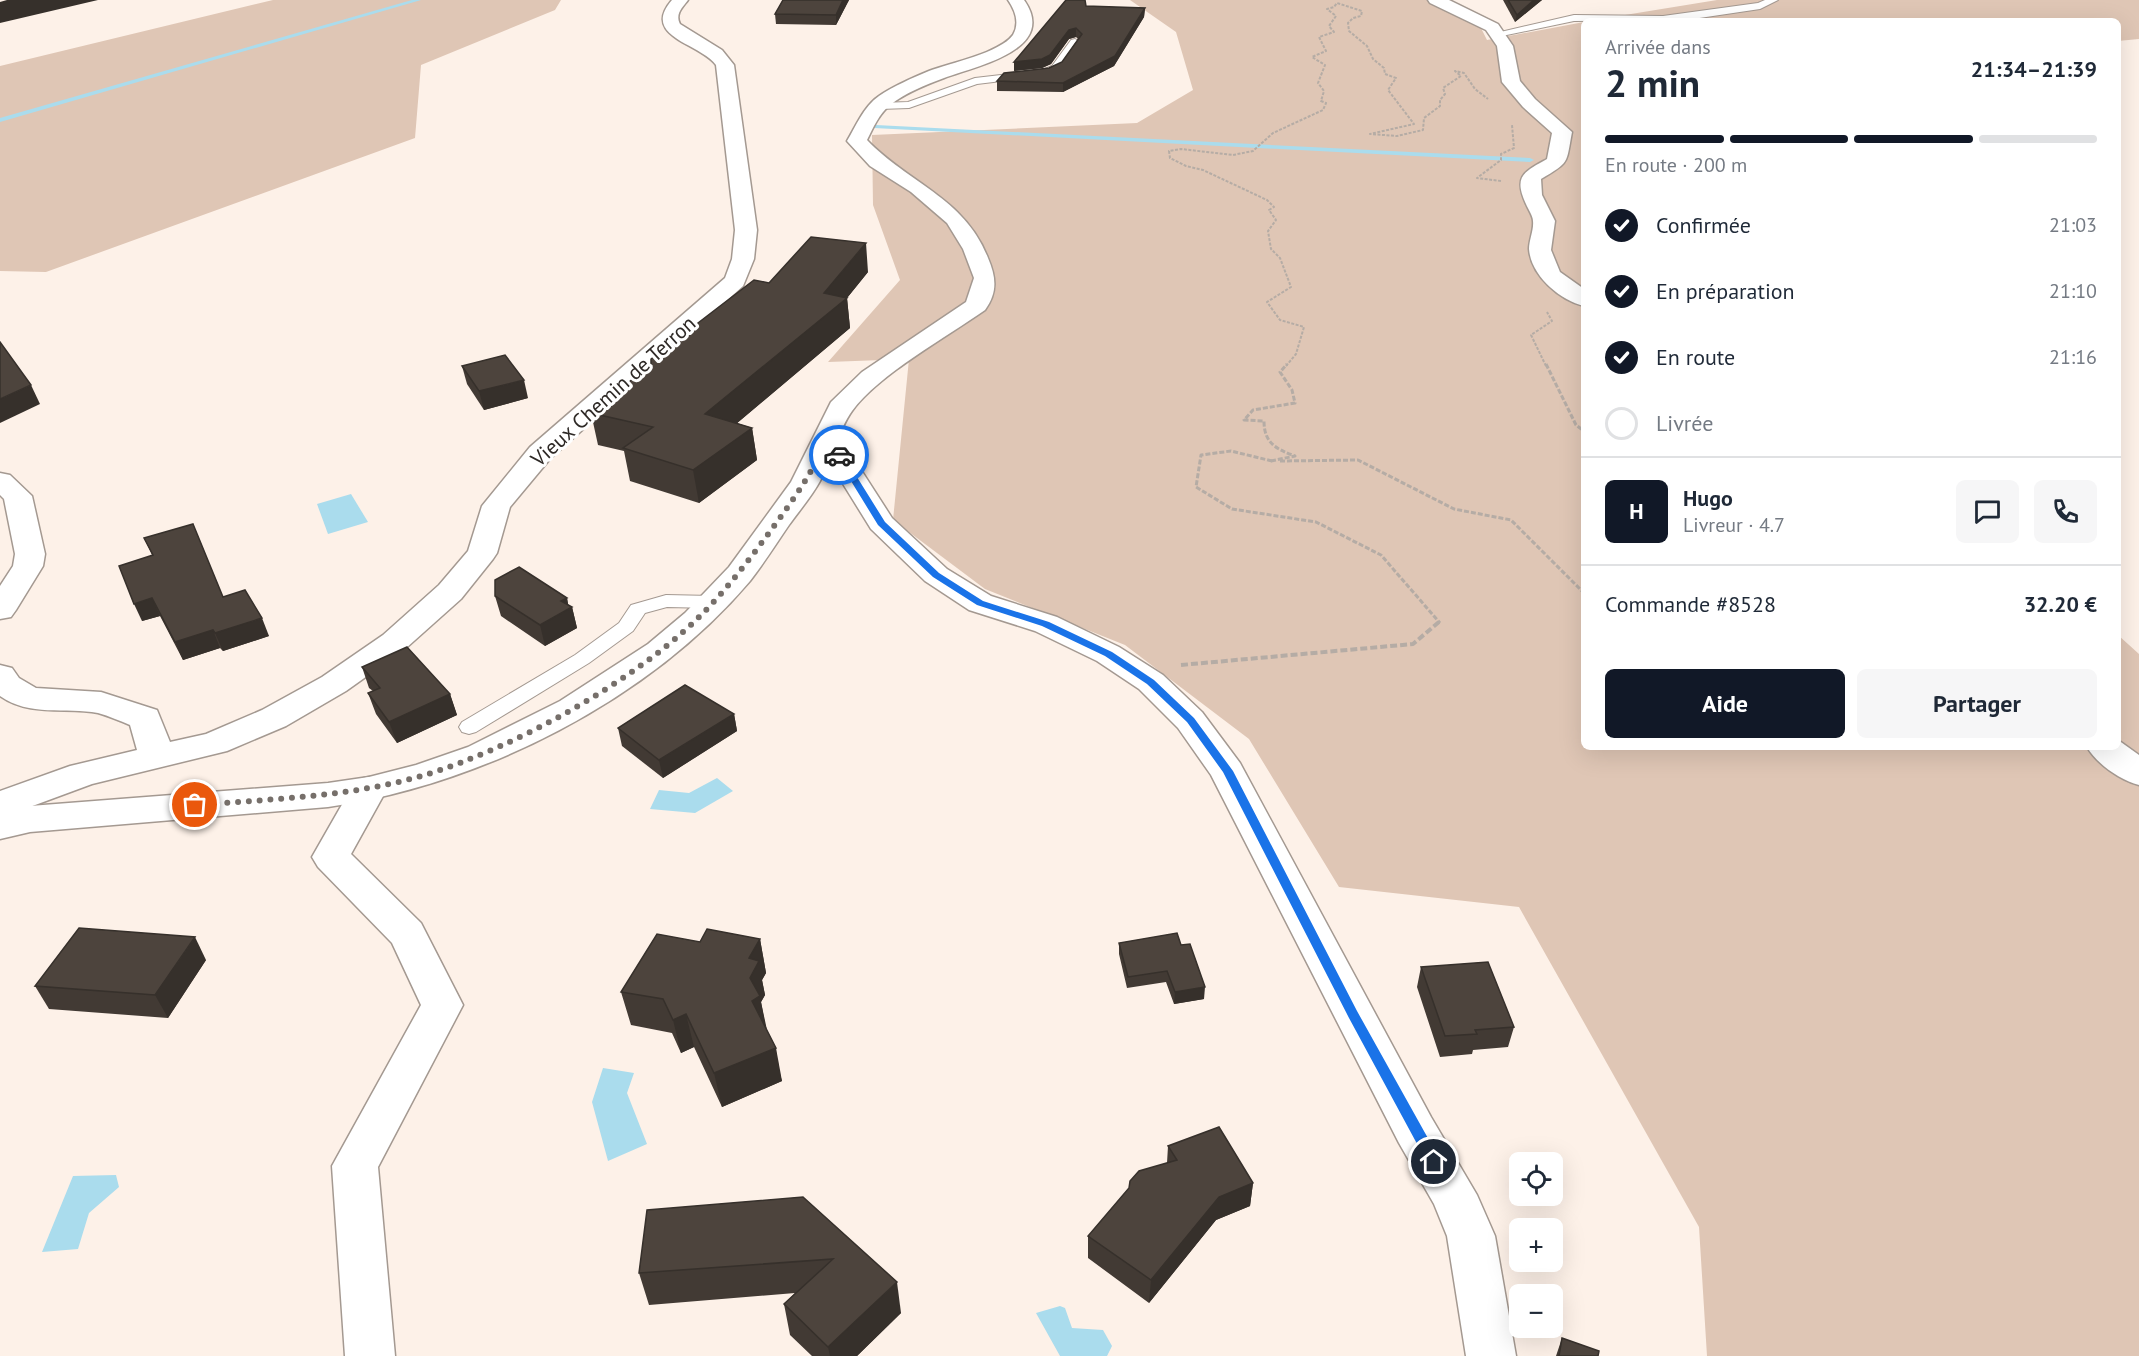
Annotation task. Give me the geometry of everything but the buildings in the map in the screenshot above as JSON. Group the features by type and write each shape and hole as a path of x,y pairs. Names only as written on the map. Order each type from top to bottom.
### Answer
{"street":[{"name":"Vieux Chemin de Terron","path":"0,805 83,774 215,743 274,718 334,684 394,642 450,592 482,553 496,506 540,453 735,281 743,260 746,230 725,65 716,54 672,28 668,17 671,7 680,0"},
{"path":"0,826 30,819 328,795 369,789 425,775 480,755 572,709 659,651 696,620 740,573 805,483 840,408 871,377 976,305 986,278 974,249 955,219 918,188 878,162 857,141 867,121 880,106 934,75 991,55 1019,39 1026,24 1022,8 1016,0"},
{"path":"1436,0 1492,27 1505,46 1511,82 1529,103 1562,132 1556,162 1531,176 1532,195 1544,221 1540,250 1550,276 1581,297"},
{"path":"827,436 881,523 936,575 980,603 1046,624 1108,654 1151,682 1190,720 1227,771 1381,1067 1454,1195 1471,1236 1491,1356"},
{"path":"0,481 18,496 30,554 28,566 0,610"},
{"path":"0,675 4,683 17,692 35,699 98,702 145,718 157,758"},
{"path":"2108,750 2139,773"},
{"path":"369,789 331,857 407,934 442,1005 355,1166 370,1356"}],"lane":[{"path":"1674,18 1760,6 1773,0"},
{"path":"1497,34 1581,18"},
{"path":"880,106 909,105 975,81 1045,73 1056,68 1076,42"},
{"path":"470,727 582,660 626,627 639,609 666,600 712,602"}],"path":[{"path":"1271,461 1295,456 1273,448 1263,435 1264,421 1244,420 1253,410 1295,403 1292,390 1280,372 1296,354 1304,327 1280,320 1267,302 1291,287 1280,258 1271,249 1268,231 1276,220 1269,210 1274,207 1267,200 1203,170 1186,166 1170,158 1168,151 1181,149 1233,155 1253,151 1273,133 1323,110 1326,103 1321,101 1324,91 1318,83 1325,65 1312,57 1326,51 1319,37 1334,32 1329,26 1336,16 1327,9 1334,7 1336,3 1362,11 1361,16 1353,18 1348,23 1349,31 1367,46 1373,59 1384,68 1385,74 1396,78 1388,90 1414,124 1370,134 1391,137 1423,130 1424,118 1440,106 1440,100 1444,94 1443,88 1461,76 1455,70 1467,76 1469,85 1477,93 1496,103"},
{"path":"1511,123 1514,148 1501,154 1501,160 1477,178 1531,182"},
{"path":"1544,305 1552,321 1531,335 1575,425 1581,429"},
{"path":"1129,668 1301,656 1413,644 1441,622 1382,555 1316,522 1232,509 1196,487 1201,454 1231,451 1271,461 1358,460 1454,508 1510,520 1581,590"}],"shaded area":[{"path":"273,0 561,0 555,10 421,65 415,138 46,272 0,271 0,66"},
{"path":"1130,0 1431,0 1480,26 1487,40 1581,23 1581,750 2121,750 2121,638 2139,654 2139,1356 1707,1356 1699,1227 1519,907 1339,887 1249,739 1125,645 985,589 893,520 909,359 828,362 900,280 873,205 872,135 1137,123 1193,90 1176,32"},
{"path":"1717,0 2139,0 2139,39 2121,41 2121,18 1606,18"}],"water":[{"path":"351,494 368,522 328,534 317,504"},
{"path":"717,778 733,791 695,813 650,809 659,790 689,793"},
{"path":"603,1068 634,1073 627,1093 647,1144 608,1161 592,1102"},
{"path":"116,1175 119,1187 89,1213 78,1249 42,1252 73,1176"},
{"path":"1060,1306 1065,1308 1072,1328 1103,1330 1112,1346 1107,1356 1060,1356 1036,1313"}],"waterway":[{"path":"0,120 418,0"},
{"path":"876,127 1530,160"}],"way so far":[{"path":"195,805 328,795 369,789 425,775 480,755 545,724 616,681 659,651 696,620 740,573 805,483 827,436 839,455"}],"route":[{"path":"839,455 881,523 936,575 980,603 1046,624 1108,654 1151,682 1190,720 1227,771 1414,1130 1434,1162"}]}
